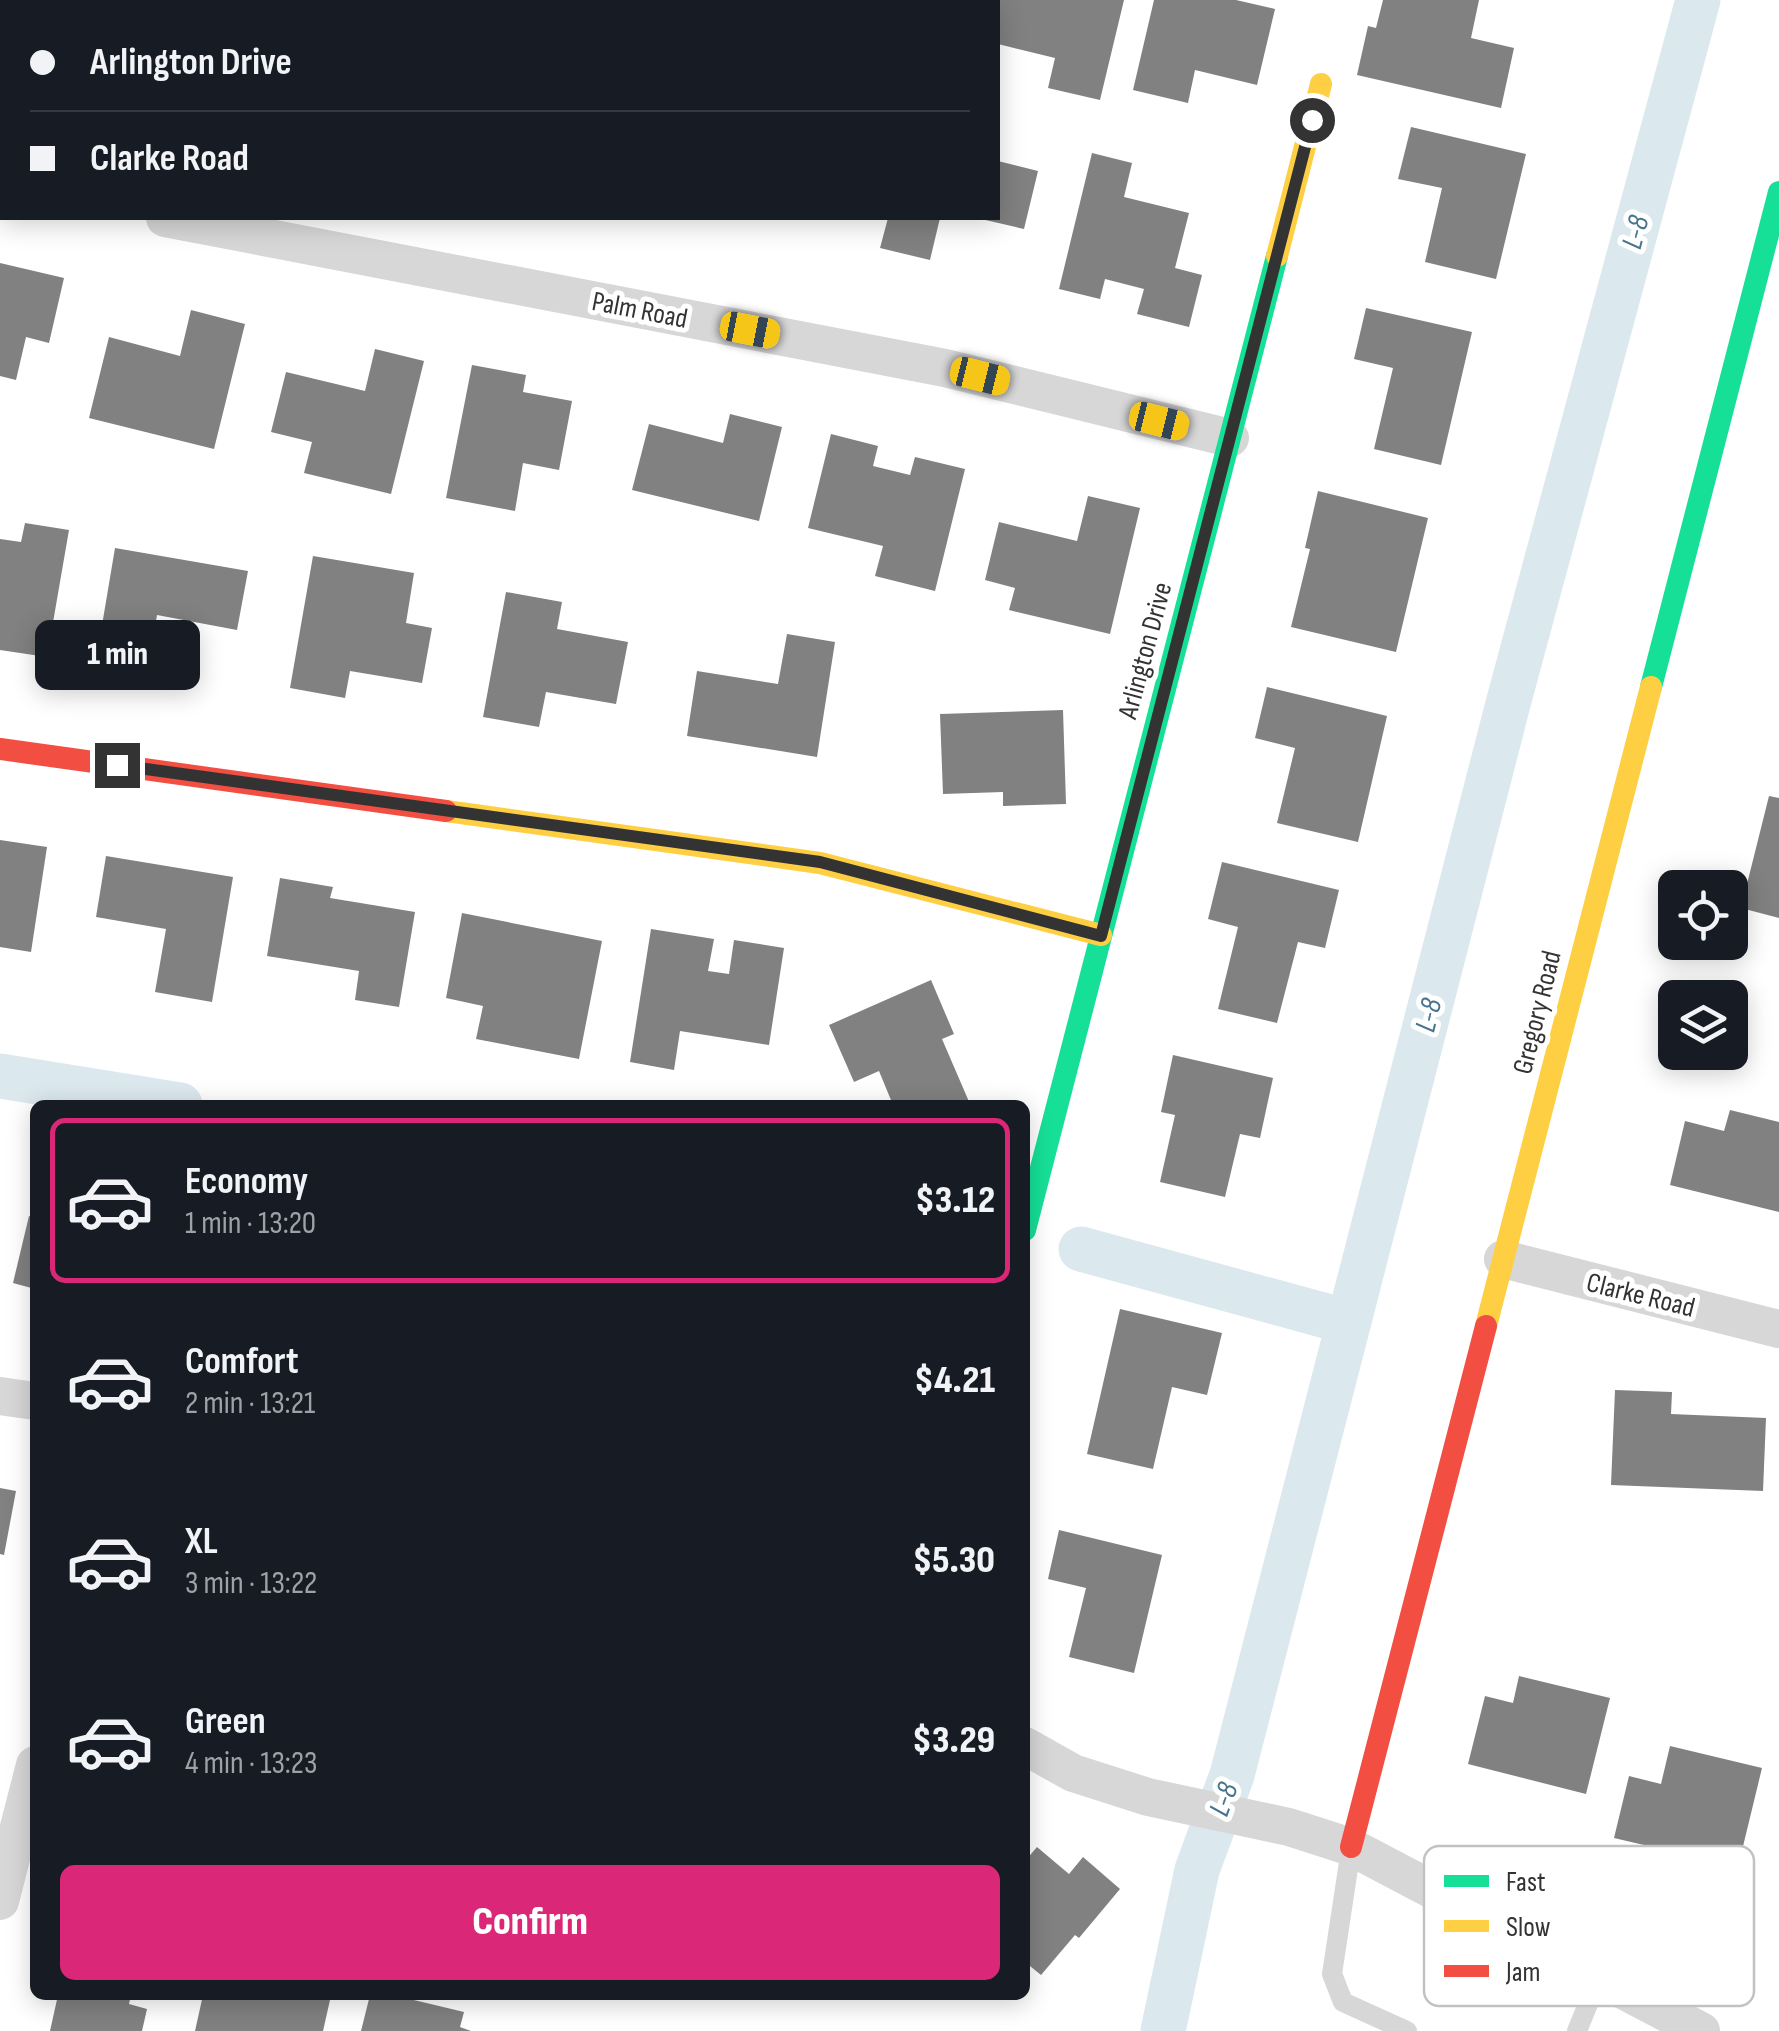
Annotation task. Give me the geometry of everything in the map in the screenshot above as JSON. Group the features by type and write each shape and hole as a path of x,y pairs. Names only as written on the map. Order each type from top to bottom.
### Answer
{"street":[{"name":"Arlington Drive","path":"1030,1211 1322,84"},
{"name":"Gregory Road","path":"1352,1847 1779,192"},
{"name":"Palm Road","path":"176,220 945,368 1230,438"},
{"path":"0,749 820,862 1101,936"},
{"name":"Clarke Road","path":"1504,1259 1779,1329"},
{"path":"0,1396 30,1400"},
{"path":"1030,1749 1073,1773 1148,1797 1288,1827 1352,1847 1424,1885"},
{"path":"0,1900 24,1850 30,1804"},
{"path":"1653,2006 1701,2031"}],"lane":[{"path":"1352,1847 1332,1974 1343,2002 1407,2031"},
{"path":"1577,2031 1587,2006"}],"building":[{"path":"1000,0 1124,0 1100,100 1048,88 1055,58 1000,44"},
{"path":"1154,0 1236,0 1275,9 1257,85 1195,70 1188,103 1133,90"},
{"path":"1383,0 1479,0 1471,38 1514,48 1501,108 1357,75 1368,26 1376,28"},
{"path":"1411,127 1526,154 1496,279 1425,262 1442,188 1398,179"},
{"path":"1092,153 1132,163 1124,197 1189,213 1175,268 1202,275 1189,327 1137,314 1144,289 1105,279 1100,299 1059,289"},
{"path":"1000,162 1038,171 1024,229 985,220 1000,220"},
{"path":"887,220 940,220 930,260 880,248"},
{"path":"0,263 64,278 49,343 26,337 16,380 0,376"},
{"path":"1366,308 1472,332 1441,465 1374,449 1393,368 1354,359"},
{"path":"191,310 245,324 214,449 89,418 109,337 180,356"},
{"path":"375,349 424,361 391,494 304,473 312,442 271,432 286,372 365,391"},
{"path":"472,365 526,375 523,392 572,401 559,470 523,463 515,511 446,498"},
{"path":"730,414 782,427 759,521 632,490 649,424 723,443"},
{"path":"831,434 878,446 873,466 910,475 915,457 965,469 935,591 875,576 883,546 808,528"},
{"path":"1318,491 1428,518 1396,652 1291,627 1310,549 1305,548"},
{"path":"1088,496 1140,508 1110,634 1009,610 1015,588 985,580 999,522 1077,541"},
{"path":"25,523 69,530 47,657 0,650 0,539 21,542"},
{"path":"115,548 248,571 237,630 157,615 148,670 96,661"},
{"path":"313,556 414,573 406,623 432,628 422,683 350,671 345,698 290,688"},
{"path":"506,592 562,602 557,629 628,642 616,704 546,692 539,727 483,717"},
{"path":"787,634 835,642 817,757 687,736 697,671 778,684"},
{"path":"1267,687 1387,716 1358,842 1277,823 1295,748 1255,738"},
{"path":"1063,710 1066,804 1003,806 1003,792 943,794 940,714"},
{"path":"1769,796 1779,798 1779,918 1748,910 1748,880"},
{"path":"0,840 47,847 31,952 0,947"},
{"path":"106,856 233,877 212,1002 155,992 166,929 96,917"},
{"path":"1222,862 1339,890 1325,948 1298,942 1277,1023 1218,1009 1238,927 1208,919"},
{"path":"280,878 333,887 330,898 415,912 399,1007 355,1000 359,971 267,956"},
{"path":"462,913 602,941 579,1059 476,1039 483,1006 446,998"},
{"path":"651,929 714,939 708,971 729,974 734,940 784,948 769,1045 680,1031 674,1070 630,1062"},
{"path":"931,980 954,1034 942,1039 968,1100 891,1100 879,1071 854,1082 829,1025"},
{"path":"1173,1055 1273,1078 1260,1138 1240,1134 1225,1197 1160,1182 1175,1115 1161,1112"},
{"path":"1730,1110 1779,1122 1779,1212 1670,1185 1685,1121 1724,1131"},
{"path":"29,1216 30,1288 13,1283"},
{"path":"1120,1309 1222,1333 1207,1395 1172,1387 1153,1469 1087,1454"},
{"path":"1615,1390 1672,1392 1671,1414 1766,1418 1763,1491 1611,1485"},
{"path":"0,1488 16,1491 4,1555 0,1554"},
{"path":"1059,1530 1162,1555 1134,1673 1069,1657 1086,1588 1048,1579"},
{"path":"1519,1676 1610,1698 1586,1794 1468,1764 1485,1696 1513,1703"},
{"path":"1670,1746 1762,1768 1743,1846 1648,1846 1614,1838 1629,1776 1661,1784"},
{"path":"1037,1847 1069,1874 1083,1857 1120,1889 1041,1975 1030,1966 1030,1855"},
{"path":"57,2000 130,2000 129,2004 147,2009 142,2031 50,2031"},
{"path":"202,2000 330,2000 323,2031 195,2031"},
{"path":"369,2000 414,2000 464,2012 460,2027 471,2031 361,2031"}],"waterway":[{"name":"L-8","path":"1163,2031 1197,1870 1232,1775 1509,700 1698,0"},
{"path":"0,1076 149,1100"},
{"path":"1081,1249 1348,1322"}],"traffic: fast":[{"path":"1651,687 1779,192"},
{"path":"1030,1211 1277,256"}],"traffic: slow":[{"path":"1277,256 1321,84"},
{"path":"1486,1326 1651,687"},
{"path":"446,811 820,863 1101,935"}],"traffic: jam":[{"path":"0,749 446,811"},
{"path":"1351,1847 1486,1326"}],"route":[{"path":"117,765 820,862 1101,936 1312,120"}]}
